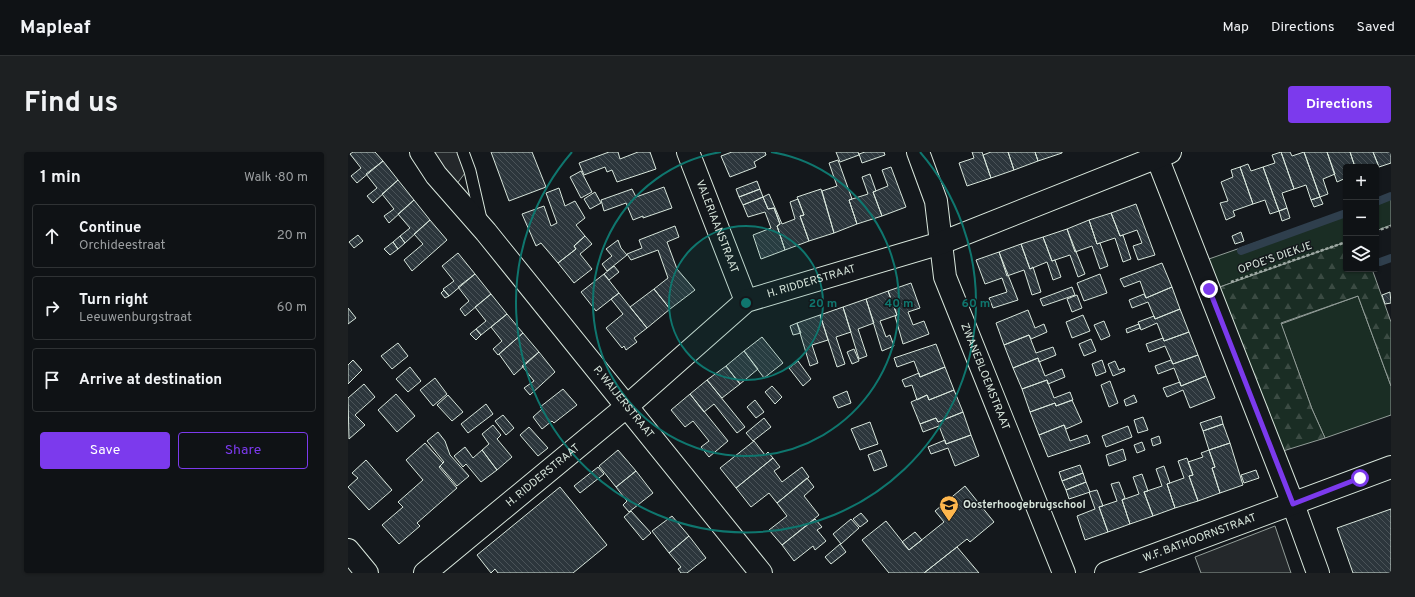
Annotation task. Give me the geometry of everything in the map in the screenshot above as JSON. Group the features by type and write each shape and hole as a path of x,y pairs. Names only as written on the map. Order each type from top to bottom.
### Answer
{"street":[{"name":"P. WAIJERSTRAAT","path":"421,152 436,175 486,232 761,573"},
{"name":"VALERIAANSTRAAT","path":"688,152 746,301"},
{"name":"ZWANEBLOEMSTRAAT","path":"918,152 936,201 945,277 1064,573"},
{"name":"H. RIDDERSTRAAT","path":"425,573 626,407 746,301 941,243 1161,154"},
{"path":"1161,154 1209,289 1293,504 1318,573"},
{"name":"W.F. BATHOORNSTRAAT","path":"1106,573 1391,466"},
{"path":"348,550 367,573"}],"lane":[{"name":"P. WAIJERSTRAAT","path":"463,152 470,171 476,204 486,232"}],"path":[{"path":"1379,230 1391,226"},
{"name":"OPOE'S DIEKJE","path":"1209,289 1343,243"}],"green space":[{"path":"1391,195 1391,225 1379,230 1379,200"},
{"path":"1343,212 1343,243 1217,288 1206,260"},
{"path":"1343,243 1343,272 1373,272 1391,322 1391,386 1358,296 1281,323 1312,409 1325,438 1283,451 1217,288"},
{"path":"1358,296 1391,386 1391,415 1325,438 1312,409 1281,324"}],"shaded area":[{"path":"433,152 457,152 465,173 456,185"},
{"path":"1275,526 1291,573 1201,573 1195,557"}],"building":[{"path":"353,152 375,152 383,161 357,183 351,176 361,168 350,154"},
{"path":"491,152 532,152 546,187 509,201"},
{"path":"609,152 618,152 620,159 638,152 650,152 656,169 617,182 612,170 607,172 605,167 584,175 579,163"},
{"path":"732,152 765,152 766,155 754,162 756,167 730,177 721,156"},
{"path":"836,152 858,152 859,155 840,162"},
{"path":"865,152 884,152 885,155 862,163 859,154"},
{"path":"972,152 982,152 991,178 967,186 959,163 974,158"},
{"path":"991,152 1008,152 1014,170 991,178 983,155"},
{"path":"1008,152 1035,152 1038,161 1014,170"},
{"path":"1035,152 1062,152 1062,153 1038,161"},
{"path":"1281,152 1290,152 1292,156 1304,152 1320,197 1311,200 1306,185 1294,189"},
{"path":"1281,152 1294,189 1282,193 1287,208 1279,211 1263,167 1275,163 1272,155"},
{"path":"1304,152 1327,152 1335,174 1323,179 1328,194 1320,197"},
{"path":"1327,152 1350,152 1354,164 1343,164 1343,179 1337,182"},
{"path":"1350,152 1373,152 1378,164 1354,164"},
{"path":"1373,152 1391,152 1391,163 1379,167"},
{"path":"838,160 852,199 849,200 857,224 834,233 822,191 837,186 829,163"},
{"path":"383,161 398,180 373,203 367,196 377,188 366,174"},
{"path":"1248,164 1251,171 1263,167 1279,211 1270,214 1265,200 1253,204 1240,167"},
{"path":"891,167 906,207 882,216 873,192 888,186 882,170"},
{"path":"1240,167 1253,204 1233,211 1235,216 1226,220 1220,203 1228,201 1221,182 1233,177 1231,170"},
{"path":"581,171 592,192 581,198 570,177"},
{"path":"870,174 876,191 873,192 882,216 857,224 849,200 868,194 862,177"},
{"path":"398,180 414,200 389,223 384,216 394,209 382,194"},
{"path":"757,181 760,189 739,197 736,189"},
{"path":"664,187 672,208 633,220 626,203 604,211 601,200 632,189 636,197"},
{"path":"559,188 565,206 575,201 585,218 576,225 585,236 574,246 576,249 558,263 541,243 536,246 522,214 544,206 551,226 557,223 546,193"},
{"path":"760,189 763,197 743,205 739,197"},
{"path":"821,189 834,233 809,241 800,216 804,215 797,197"},
{"path":"595,192 601,203 590,209 584,199"},
{"path":"769,194 782,224 795,219 790,202 798,199 804,215 800,216 809,241 785,250 777,226 780,224 774,208 768,209 763,197"},
{"path":"763,197 768,209 774,208 780,224 777,226 785,250 761,259 753,235 771,228 765,212 748,217 743,205"},
{"path":"1320,197 1323,204 1314,207 1311,200"},
{"path":"414,200 430,220 405,243 400,236 410,228 398,214"},
{"path":"1136,204 1155,255 1138,260 1133,246 1142,243 1137,230 1120,236 1111,213"},
{"path":"1287,208 1290,218 1282,221 1279,211"},
{"path":"1111,213 1120,236 1123,235 1131,259 1123,262 1115,238 1097,244 1089,220"},
{"path":"430,220 447,240 412,271 404,260 423,244 414,234"},
{"path":"1089,220 1097,244 1100,243 1108,266 1100,269 1092,246 1075,252 1067,229"},
{"path":"675,226 679,237 667,242 677,269 695,290 670,309 654,289 668,278 658,250 631,260 627,254 642,248 639,240"},
{"path":"1067,229 1085,274 1078,277 1070,255 1052,261 1043,237"},
{"path":"1241,232 1244,241 1235,244 1232,236"},
{"path":"358,235 363,241 354,248 349,242"},
{"path":"400,236 405,243 398,249 393,242"},
{"path":"585,236 592,244 580,254 592,269 574,283 558,263 576,249 574,246"},
{"path":"1043,237 1052,261 1055,260 1061,277 1053,280 1047,262 1030,269 1021,244"},
{"path":"618,240 621,248 627,255 607,271 602,264 612,256 606,249"},
{"path":"393,242 398,249 390,255 384,249"},
{"path":"1021,244 1030,269 1033,267 1041,292 1032,295 1024,270 1007,276 999,252"},
{"path":"999,252 1018,300 993,308 989,298 1007,292 1002,278 985,284 976,260"},
{"path":"458,253 475,274 449,296 443,289 454,281 442,266"},
{"path":"1162,263 1172,287 1146,298 1140,281 1124,287 1120,279"},
{"path":"614,266 619,272 609,280 604,274"},
{"path":"475,274 491,294 465,316 460,309 469,301 458,287"},
{"path":"604,274 619,293 596,311 581,292"},
{"path":"1100,274 1107,293 1084,301 1077,283"},
{"path":"911,283 920,308 908,312 913,325 924,321 929,334 903,344 895,316 897,315 888,291"},
{"path":"1072,287 1075,295 1043,306 1040,299"},
{"path":"1172,287 1180,309 1155,319 1148,302 1132,308 1129,300 1144,294 1146,298"},
{"path":"654,289 670,309 647,328 630,307"},
{"path":"444,290 449,296 445,298 441,293"},
{"path":"888,291 897,315 880,321 886,337 890,335 894,346 882,351 866,299"},
{"path":"1390,292 1391,303 1385,304 1382,295"},
{"path":"619,293 647,328 634,338 637,342 626,350 624,346 622,348 606,328 623,314 611,299"},
{"path":"491,294 507,314 481,335 476,329 486,321 475,307"},
{"path":"1077,295 1082,308 1072,312 1067,299"},
{"path":"866,299 874,323 858,329 867,356 859,359 843,307"},
{"path":"843,307 851,332 836,337 845,364 837,367 820,315"},
{"path":"348,308 356,318 348,324"},
{"path":"1180,309 1189,332 1164,341 1157,323 1141,330 1138,322 1154,316 1155,319"},
{"path":"1028,310 1035,328 1044,324 1047,332 1031,339 1029,335 1004,345 996,323"},
{"path":"507,314 523,333 498,355 493,349 502,341 491,327"},
{"path":"820,315 828,340 812,345 818,363 810,366 797,323"},
{"path":"1083,315 1090,331 1072,338 1066,322"},
{"path":"1104,321 1110,336 1101,340 1094,325"},
{"path":"797,323 801,333 793,335 790,326"},
{"path":"1139,324 1140,328 1127,333 1126,329"},
{"path":"476,329 481,335 476,340 470,334"},
{"path":"1189,332 1198,355 1173,364 1165,346 1149,352 1146,344 1163,338 1164,341"},
{"path":"523,333 539,352 514,375 499,354"},
{"path":"1029,335 1036,353 1053,347 1056,355 1039,362 1038,358 1013,368 1004,345"},
{"path":"762,337 783,363 764,378 744,351"},
{"path":"1091,339 1096,351 1084,356 1079,344"},
{"path":"398,343 408,356 392,369 381,356"},
{"path":"936,344 945,367 920,377 914,361 897,367 894,358"},
{"path":"854,349 859,361 852,364 847,352"},
{"path":"744,351 758,369 740,384 726,366"},
{"path":"539,352 555,372 530,395 524,388 534,381 522,366"},
{"path":"1198,355 1206,376 1181,386 1174,368 1158,374 1155,366 1171,360 1173,364"},
{"path":"1038,358 1045,376 1062,369 1065,377 1048,384 1047,380 1022,389 1013,368"},
{"path":"353,360 362,370 348,384 348,365"},
{"path":"1102,360 1106,372 1096,376 1092,364"},
{"path":"798,361 811,379 803,386 789,368"},
{"path":"1115,361 1119,370 1124,368 1125,371 1113,376 1108,364"},
{"path":"726,366 740,384 722,398 707,380"},
{"path":"410,367 421,381 408,392 396,379"},
{"path":"945,367 954,390 929,400 927,395 917,400 912,385 905,387 902,380 919,373 920,377"},
{"path":"1206,376 1215,398 1190,408 1183,390 1167,397 1163,388 1180,382 1181,386"},
{"path":"435,378 447,394 433,406 420,390"},
{"path":"707,380 745,427 737,433 714,404 704,412 690,394"},
{"path":"1047,380 1054,398 1070,392 1073,400 1056,406 1055,403 1030,412 1022,389"},
{"path":"1110,381 1118,403 1109,407 1101,385"},
{"path":"364,384 375,397 355,415 365,425 349,439 348,398"},
{"path":"772,386 782,397 775,404 765,392"},
{"path":"563,389 577,405 554,423 552,421 542,429 533,417 542,409 540,407"},
{"path":"954,390 963,412 938,422 936,418 920,424 911,402 927,395 929,400"},
{"path":"847,391 851,403 838,408 833,397"},
{"path":"396,394 415,416 397,432 378,410"},
{"path":"690,394 728,441 709,457 701,447 709,441 693,421 685,427 671,410"},
{"path":"448,395 463,412 452,421 437,405"},
{"path":"1134,395 1137,402 1126,406 1124,400"},
{"path":"755,400 764,412 756,418 747,407"},
{"path":"1072,400 1082,422 1066,429 1064,425 1039,435 1030,412 1055,403 1056,406"},
{"path":"486,404 493,414 468,433 461,424"},
{"path":"963,412 971,435 946,444 939,426 923,432 920,424 936,418 938,422"},
{"path":"503,415 514,428 506,435 495,421"},
{"path":"1221,416 1223,424 1203,431 1200,423"},
{"path":"1143,417 1148,430 1138,433 1134,420"},
{"path":"764,418 771,427 753,441 746,433"},
{"path":"870,422 878,444 860,450 851,429"},
{"path":"1223,424 1230,443 1209,450 1203,431"},
{"path":"493,425 501,435 497,439 512,457 497,470 482,450 489,444 482,434"},
{"path":"1064,425 1070,441 1087,435 1090,443 1048,457 1039,435"},
{"path":"1128,426 1132,437 1106,447 1102,436"},
{"path":"529,427 548,448 538,456 520,435"},
{"path":"438,432 445,441 450,455 469,476 457,486 440,466 444,462 427,441"},
{"path":"971,435 979,456 955,466 948,448 931,454 928,447 945,440 946,444"},
{"path":"1159,436 1161,443 1153,446 1151,439"},
{"path":"754,441 765,455 768,452 773,458 736,488 720,468"},
{"path":"1142,442 1145,450 1137,453 1134,445"},
{"path":"425,443 443,463 439,467 457,488 417,523 420,526 399,544 382,525 403,507 398,502 423,480 406,460"},
{"path":"1230,443 1243,485 1220,493 1212,468 1215,467 1209,450"},
{"path":"465,447 473,458 482,450 497,470 481,482 466,464 463,467 454,456"},
{"path":"1123,449 1126,460 1109,466 1106,455"},
{"path":"618,450 636,471 616,487 599,466"},
{"path":"881,450 887,466 874,471 868,455"},
{"path":"1209,450 1215,467 1212,468 1220,493 1198,501 1189,476 1193,475 1188,462 1203,457 1201,453"},
{"path":"773,458 780,467 774,471 782,482 802,467 809,477 777,503 769,493 751,507 736,488"},
{"path":"1187,458 1193,475 1189,476 1198,501 1175,508 1167,484 1184,478 1178,461"},
{"path":"366,460 392,490 369,510 348,487 358,478 352,473"},
{"path":"1080,465 1083,473 1062,481 1059,472"},
{"path":"1164,466 1170,483 1167,484 1175,508 1153,516 1144,492 1162,486 1156,469"},
{"path":"598,467 604,474 580,493 574,486"},
{"path":"1256,470 1259,478 1244,483 1241,475"},
{"path":"636,471 653,493 629,512 623,505 627,501 616,487"},
{"path":"1083,473 1086,482 1066,490 1062,481"},
{"path":"1142,474 1148,491 1144,492 1153,516 1130,524 1122,500 1139,494 1133,477"},
{"path":"807,478 814,487 804,496 819,515 782,545 769,530 787,516 777,503"},
{"path":"1086,482 1090,492 1069,499 1066,490"},
{"path":"1119,482 1125,498 1122,500 1130,524 1108,532 1099,507 1117,501 1111,484"},
{"path":"965,486 994,522 970,542 967,539 924,573 889,573 862,540 886,521 909,550 944,522 935,511"},
{"path":"560,487 607,545 573,573 498,573 495,569 491,573 477,555"},
{"path":"1097,490 1103,506 1099,507 1108,532 1085,540 1077,516 1095,509 1089,492"},
{"path":"1391,509 1391,573 1353,573 1337,528"},
{"path":"631,511 651,533 643,540 624,517"},
{"path":"861,513 868,521 860,527 853,519"},
{"path":"672,516 689,536 669,553 652,531"},
{"path":"815,519 822,527 817,530 826,541 815,550 813,546 794,561 782,545"},
{"path":"851,519 859,528 841,544 833,534"},
{"path":"915,532 922,540 909,550 902,542"},
{"path":"689,536 706,558 687,573 681,573 678,569 681,567 669,553"},
{"path":"840,544 846,552 831,564 825,557"},
{"path":"957,547 979,573 924,573"}],"waterway":[{"path":"1379,201 1391,196"},
{"path":"1241,251 1343,214"},
{"path":"1380,262 1391,258"}],"place":[{"name":"Oosterhoogebrugschool","path":"949,522"}],"route":[{"path":"1209,289 1293,504 1360,478"}]}
